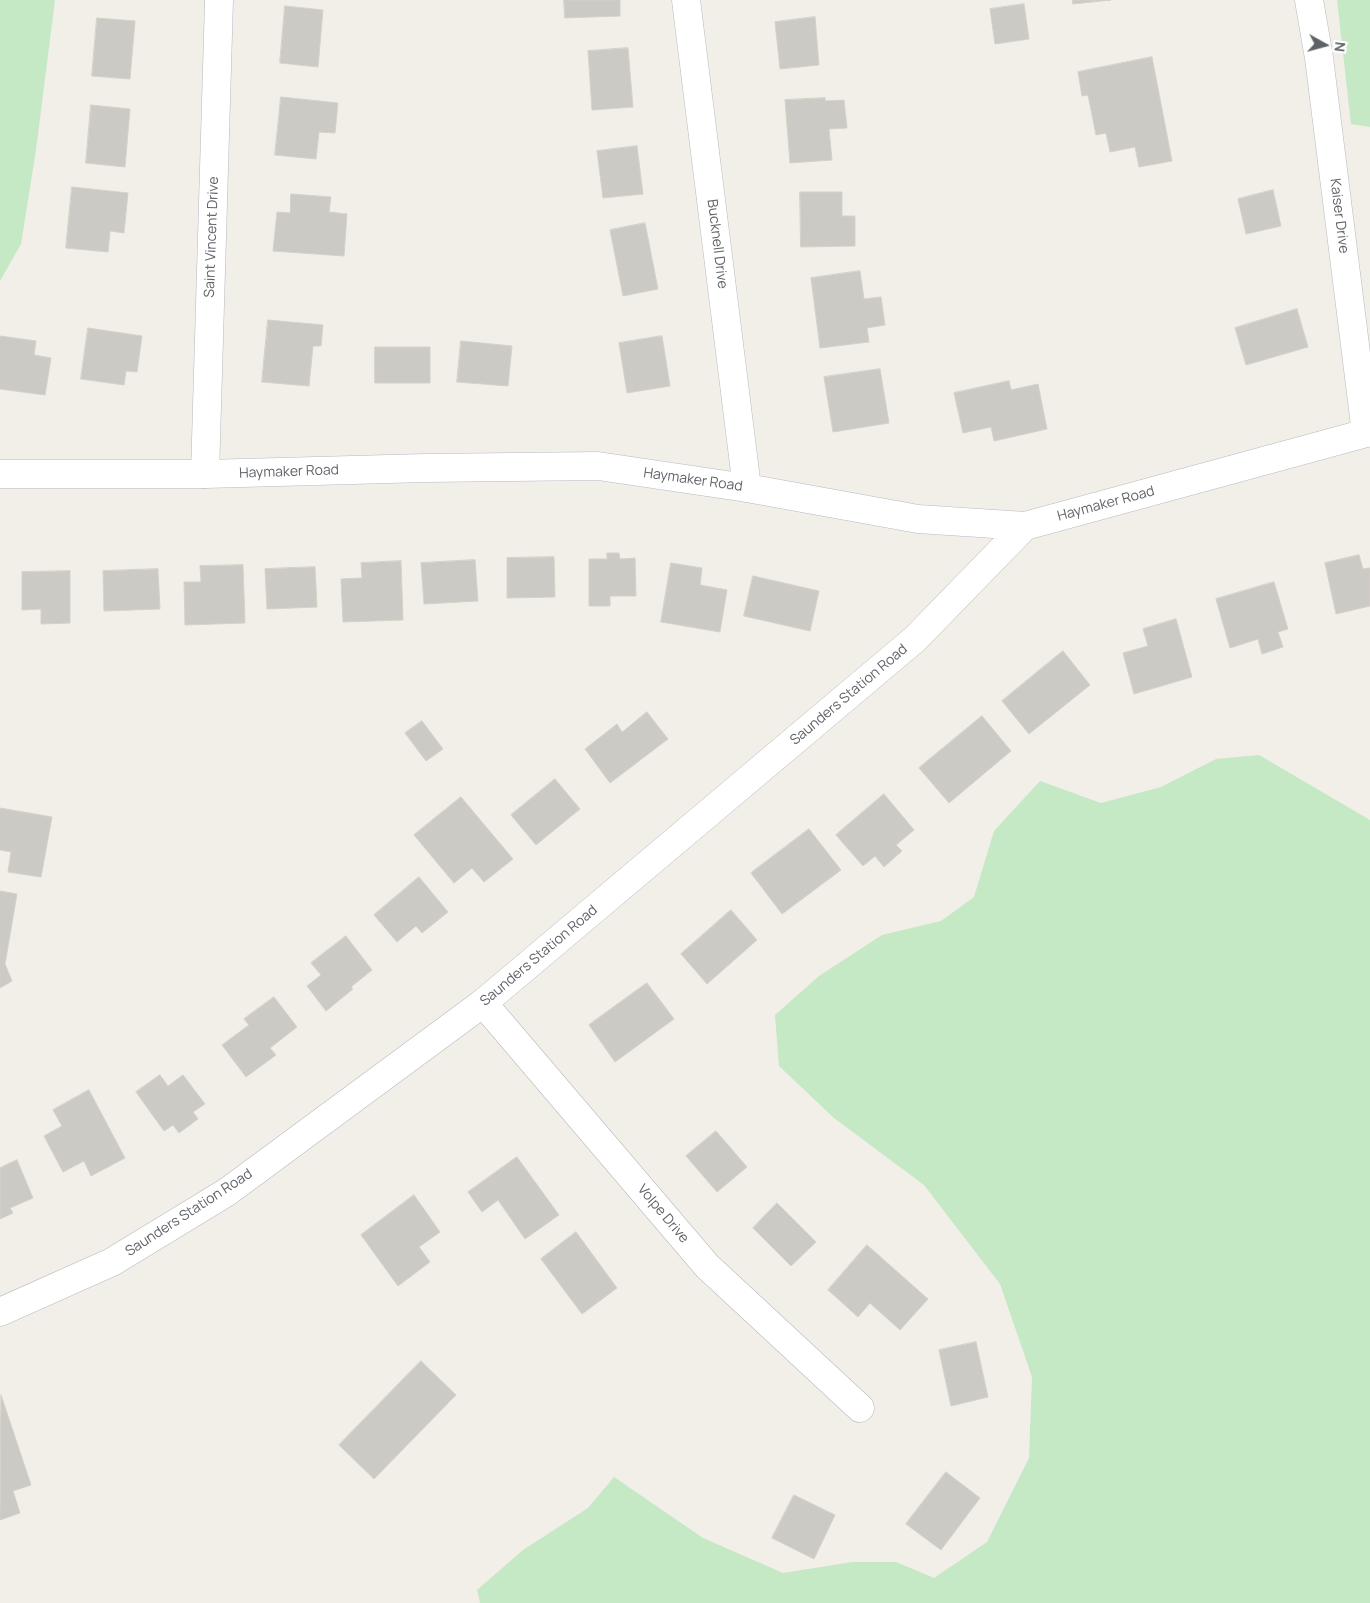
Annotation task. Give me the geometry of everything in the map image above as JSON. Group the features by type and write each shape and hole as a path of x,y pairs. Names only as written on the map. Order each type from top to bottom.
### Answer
{"street":[{"name":"Saint Vincent Drive","path":"204,474 219,0"},
{"name":"Bucknell Drive","path":"686,0 747,488"},
{"name":"Kaiser Drive","path":"1309,0 1319,58 1368,432"},
{"name":"Haymaker Road","path":"0,474 204,474 598,466 747,488 918,519 1025,526 1368,432"},
{"name":"Saunders Station Road","path":"0,1312 112,1262 227,1192 484,1003 915,640 1025,526"},
{"name":"Volpe Drive","path":"484,1003 708,1266 860,1408"}],"green space":[{"path":"0,0 55,0 36,150 21,244 0,281"},
{"path":"1337,0 1370,0 1370,127 1351,124"},
{"path":"1259,755 1370,820 1370,1603 480,1603 477,1590 523,1550 588,1508 614,1477 703,1538 783,1573 852,1562 896,1562 934,1578 987,1542 1029,1458 1032,1377 1000,1284 924,1185 834,1118 779,1066 775,1015 819,976 882,935 941,921 974,897 994,831 1040,781 1101,803 1161,787 1216,759"}],"building":[{"path":"564,0 620,0 620,16 565,18"},
{"path":"1073,0 1111,0 1073,4"},
{"path":"1024,4 1029,39 995,44 990,9"},
{"path":"285,6 323,10 318,67 280,63"},
{"path":"815,17 819,65 780,69 775,22"},
{"path":"97,18 135,21 130,79 92,76"},
{"path":"628,48 633,107 592,110 588,51"},
{"path":"1152,57 1172,161 1139,167 1135,147 1110,152 1106,133 1096,135 1088,95 1082,96 1078,72"},
{"path":"281,97 338,103 335,133 319,132 316,159 275,155"},
{"path":"825,98 825,101 844,100 847,128 829,129 832,160 790,163 785,100"},
{"path":"91,105 130,109 125,167 86,163"},
{"path":"637,146 643,194 603,198 597,151"},
{"path":"72,187 128,193 124,233 110,231 108,252 66,248"},
{"path":"1273,190 1281,226 1246,234 1238,199"},
{"path":"800,192 842,192 842,216 855,216 855,246 801,247"},
{"path":"291,194 331,197 329,212 347,214 344,256 273,251 277,212 290,213"},
{"path":"645,223 658,289 623,296 610,230"},
{"path":"860,271 864,299 881,297 885,325 867,328 869,342 820,348 811,278"},
{"path":"1297,309 1308,347 1246,365 1235,328"},
{"path":"268,320 323,325 321,346 313,346 309,386 262,382"},
{"path":"88,328 142,336 137,372 126,371 124,385 81,379"},
{"path":"0,336 36,341 34,355 51,358 45,395 0,389"},
{"path":"662,336 670,386 627,393 619,343"},
{"path":"461,341 512,346 508,386 457,382"},
{"path":"375,347 430,347 430,383 375,383"},
{"path":"880,369 889,423 833,432 824,377"},
{"path":"1009,381 1011,390 1038,384 1047,429 994,441 991,427 963,433 954,393"},
{"path":"607,553 619,553 620,559 635,558 636,596 610,596 610,606 589,606 589,559 607,559"},
{"path":"1359,555 1363,569 1370,568 1370,606 1336,614 1325,563"},
{"path":"554,557 555,597 507,598 507,558"},
{"path":"475,560 478,601 424,604 421,563"},
{"path":"401,561 403,620 343,622 341,579 362,578 361,563"},
{"path":"671,563 702,568 700,585 727,590 720,632 661,622"},
{"path":"243,565 245,623 185,625 184,582 201,582 200,566"},
{"path":"315,567 317,607 267,609 265,569"},
{"path":"158,569 160,609 104,611 103,571"},
{"path":"70,571 70,623 41,624 41,609 22,610 22,572"},
{"path":"753,576 819,591 810,631 744,616"},
{"path":"1274,582 1288,629 1278,632 1283,647 1262,654 1258,639 1230,648 1216,599"},
{"path":"1176,619 1192,677 1134,694 1123,653 1148,646 1143,629"},
{"path":"1063,651 1090,685 1029,734 1002,701"},
{"path":"647,712 668,739 610,783 585,749 617,724 622,732"},
{"path":"982,716 1011,751 949,803 919,768"},
{"path":"422,721 443,749 426,761 405,733"},
{"path":"555,779 580,809 536,845 511,815"},
{"path":"884,794 914,830 896,845 902,851 884,867 875,856 863,866 836,835"},
{"path":"461,797 513,859 484,882 472,868 454,883 414,835"},
{"path":"0,808 52,817 41,877 8,872 11,852 0,850"},
{"path":"809,829 841,870 782,914 751,873"},
{"path":"419,877 448,912 422,933 416,926 397,942 374,915"},
{"path":"0,891 17,894 5,964 12,981 0,988"},
{"path":"731,910 757,940 707,984 681,954"},
{"path":"346,936 372,970 351,987 353,989 326,1011 307,986 321,975 311,963"},
{"path":"647,983 674,1019 615,1062 589,1025"},
{"path":"274,997 297,1027 270,1048 276,1055 246,1077 222,1045 249,1025 244,1019"},
{"path":"160,1075 168,1086 183,1075 205,1104 193,1112 198,1119 179,1133 173,1125 164,1131 136,1092"},
{"path":"89,1090 125,1158 91,1176 84,1161 63,1172 44,1136 62,1126 53,1110"},
{"path":"716,1131 747,1167 717,1192 686,1156"},
{"path":"517,1157 559,1215 525,1239 498,1200 482,1212 468,1192"},
{"path":"17,1160 33,1198 10,1208 13,1213 0,1219 0,1168"},
{"path":"414,1195 440,1232 419,1247 430,1262 398,1286 361,1235"},
{"path":"777,1203 816,1242 791,1266 753,1228"},
{"path":"576,1232 617,1288 582,1314 541,1259"},
{"path":"867,1245 928,1299 900,1330 870,1303 858,1317 828,1290"},
{"path":"976,1342 988,1397 951,1406 939,1350"},
{"path":"421,1361 456,1395 374,1479 339,1445"},
{"path":"1,1395 31,1485 13,1491 20,1513 0,1520"},
{"path":"946,1472 980,1498 941,1550 906,1524"},
{"path":"794,1495 835,1515 814,1559 772,1538"}]}
